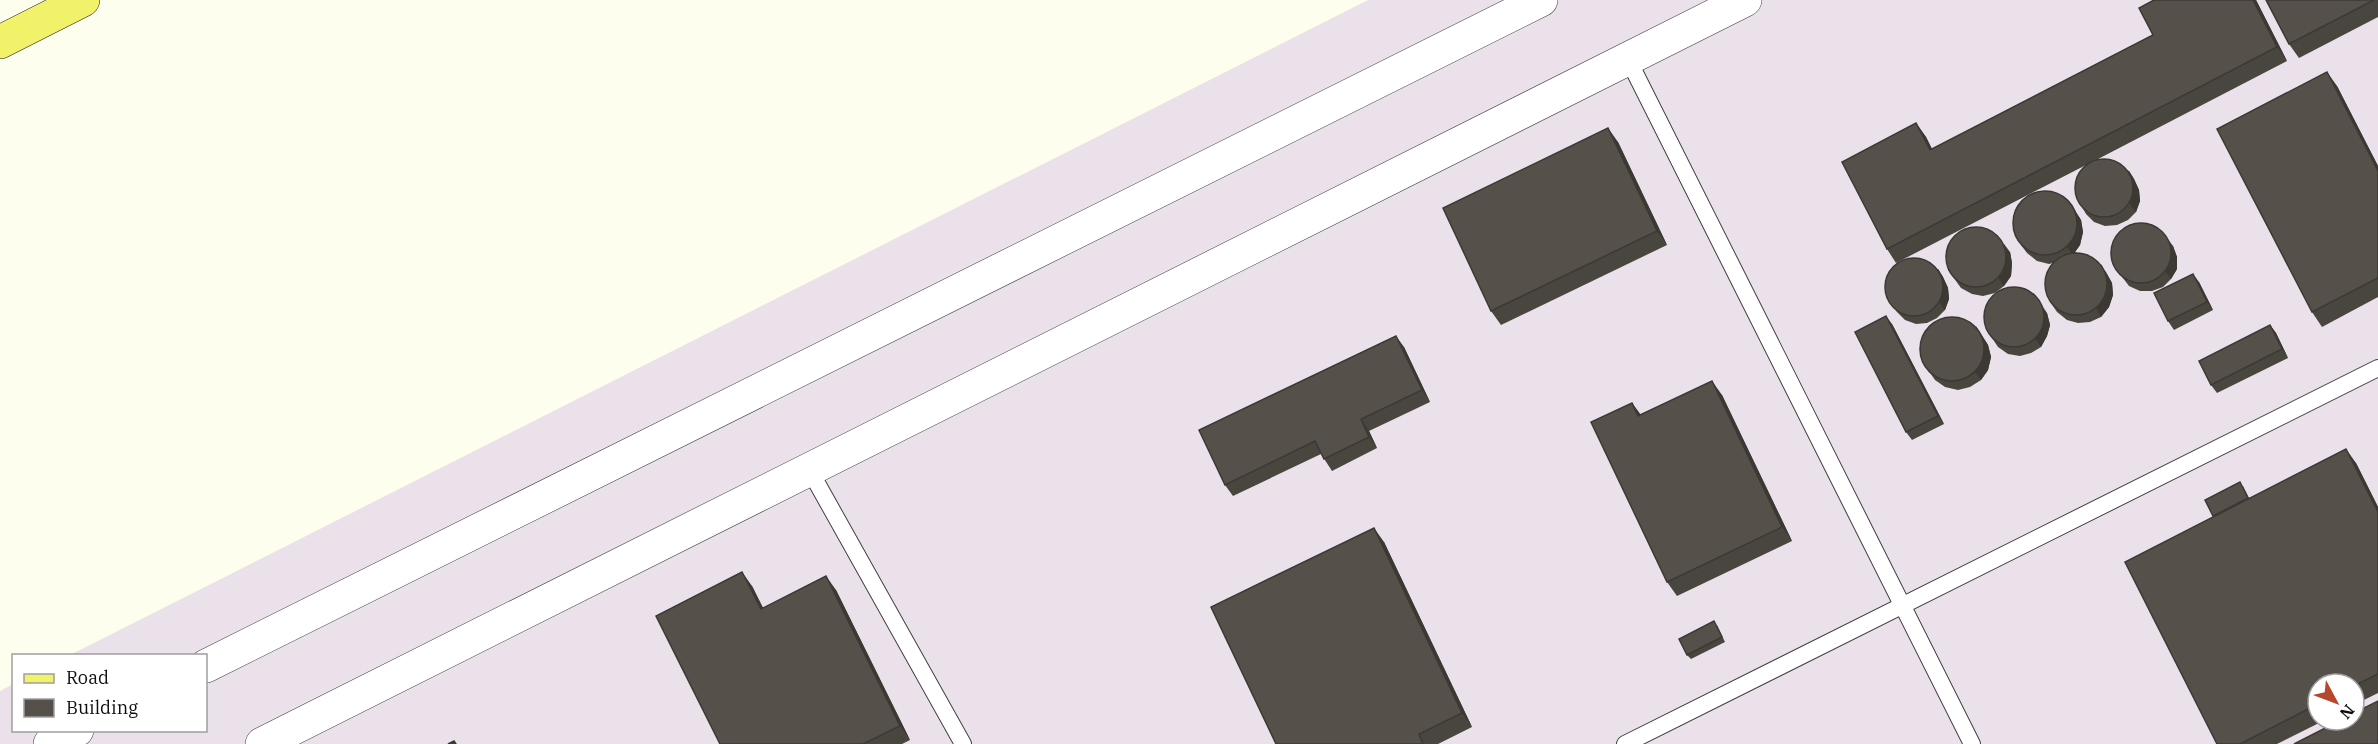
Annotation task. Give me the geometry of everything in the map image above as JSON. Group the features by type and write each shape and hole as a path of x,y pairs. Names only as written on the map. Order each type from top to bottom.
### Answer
{"main road":[{"path":"0,42 83,0"}],"street":[{"path":"207,666 1541,0"},
{"path":"262,744 1745,0"},
{"path":"50,744 73,732"}],"lane":[{"path":"1628,58 1972,744"},
{"path":"1625,744 2378,368"},
{"path":"809,469 963,744"}],"shaded area":[{"path":"1368,0 2378,0 2378,744 0,744 0,691 12,685 12,732 207,732 207,654 72,654"}],"building":[{"path":"2154,0 2253,0 2277,47 1887,249 1842,162 1916,123 1930,150 2153,35 2139,8"},
{"path":"2266,0 2374,0 2289,44"},
{"path":"2327,72 2378,171 2378,278 2312,312 2217,129"},
{"path":"1608,128 1657,231 1491,311 1443,208"},
{"path":"2098,159 2110,159 2125,167 2133,182 2133,194 2125,209 2110,217 2098,217 2083,209 2075,194 2075,182 2083,167"},
{"path":"2045,191 2057,193 2068,200 2075,211 2077,223 2075,235 2068,246 2057,253 2045,255 2033,253 2022,246 2015,235 2013,223 2015,211 2022,200 2033,193"},
{"path":"2141,223 2162,232 2171,253 2162,274 2141,283 2120,274 2111,253 2120,232"},
{"path":"1970,227 1982,227 1993,232 2001,240 2006,257 2004,269 1993,282 1982,287 1970,287 1959,282 1951,274 1946,263 1946,251 1951,240 1959,232"},
{"path":"2070,253 2082,253 2098,262 2105,272 2107,284 2105,296 2098,306 2082,315 2070,315 2059,310 2050,301 2045,290 2045,278 2050,267 2059,258"},
{"path":"1914,258 1930,263 1938,271 1943,287 1938,303 1930,311 1914,316 1898,311 1890,303 1885,287 1890,271 1898,263"},
{"path":"2193,274 2207,302 2168,321 2154,293"},
{"path":"2014,287 2031,292 2039,300 2044,317 2039,334 2031,342 2014,347 1997,342 1989,334 1984,317 1989,300 1997,292"},
{"path":"1886,316 1938,416 1906,432 1855,332"},
{"path":"1952,317 1964,319 1975,326 1982,337 1984,349 1982,361 1975,372 1964,379 1952,381 1940,379 1929,372 1922,361 1920,349 1922,337 1929,326 1940,319"},
{"path":"2270,325 2282,349 2211,385 2199,361"},
{"path":"1396,336 1422,390 1361,419 1369,437 1324,459 1315,441 1225,485 1199,430"},
{"path":"1712,381 1782,527 1667,582 1591,422 1632,403 1638,416"},
{"path":"2346,449 2378,512 2378,674 2366,680 2366,672 2306,672 2306,710 2240,744 2217,744 2125,562"},
{"path":"2240,482 2248,498 2213,516 2205,500"},
{"path":"1374,528 1462,713 1419,734 1423,744 1276,744 1211,607"},
{"path":"742,572 761,609 826,576 900,726 863,744 720,744 656,616"},
{"path":"1714,621 1722,637 1687,655 1679,639"},
{"path":"2378,701 2378,744 2294,744 2318,732 2366,732 2366,707"}]}
